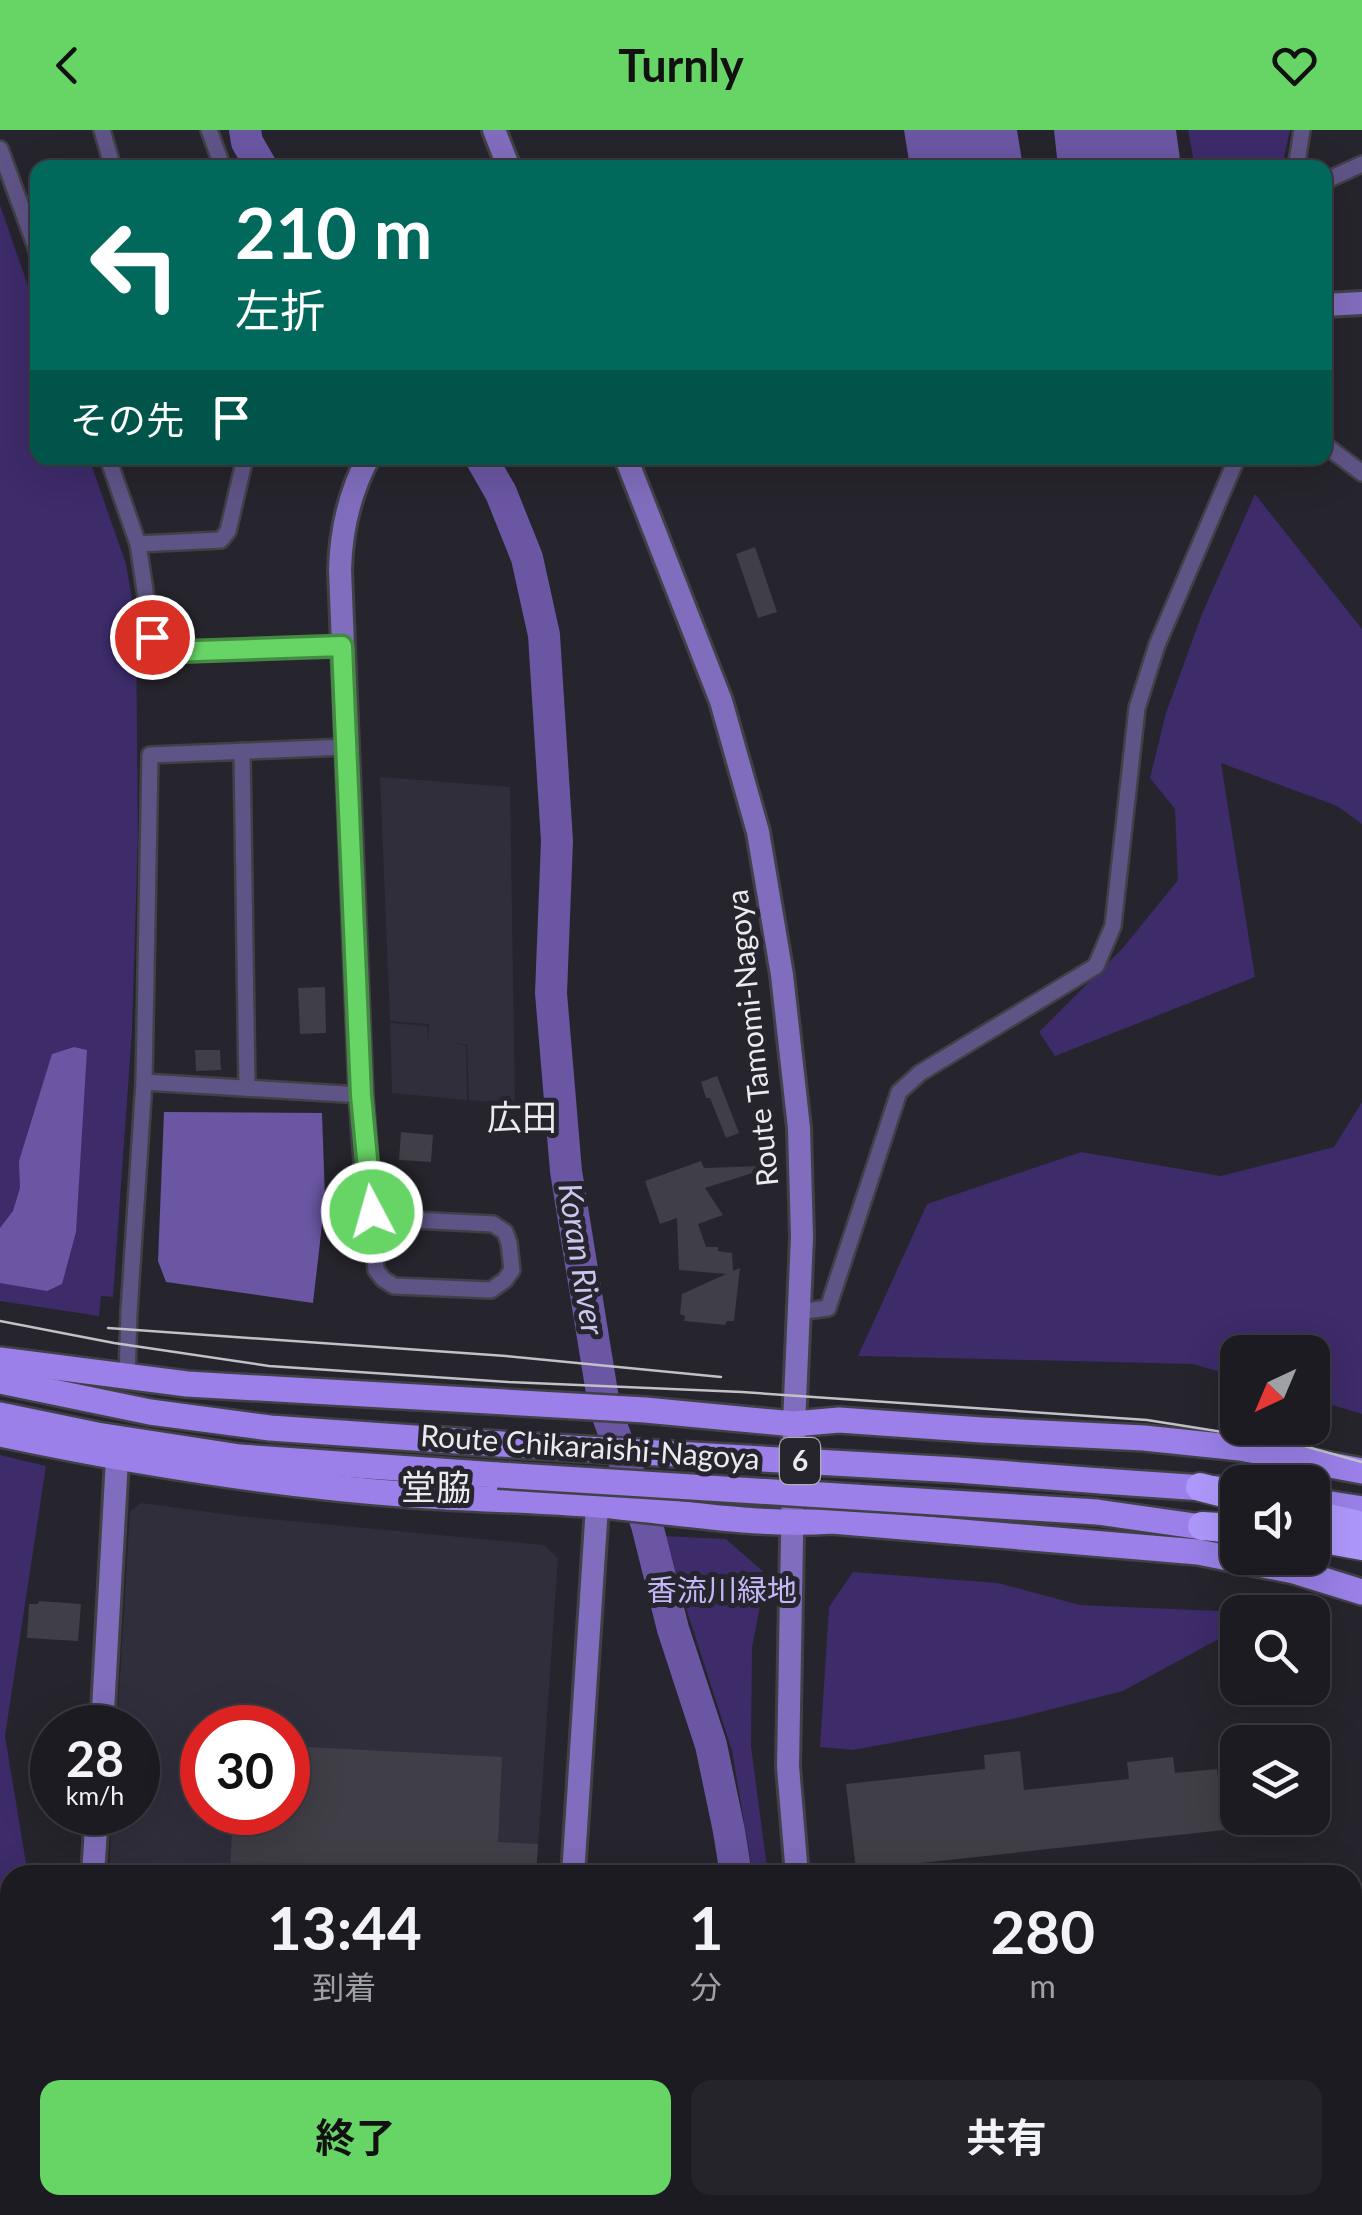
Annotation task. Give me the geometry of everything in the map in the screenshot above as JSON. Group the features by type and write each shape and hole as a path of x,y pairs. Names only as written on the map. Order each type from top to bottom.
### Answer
{"highway":[{"path":"1200,1487 1220,1491"},
{"path":"1330,1518 1362,1526"},
{"path":"1202,1526 1220,1528"},
{"path":"1330,1540 1362,1546"}],"main road":[{"path":"494,130 506,160"},
{"path":"1332,304 1362,304"},
{"path":"365,465 354,488 340,555 367,1175"},
{"name":"Route Tamomi-Nagoya","path":"629,465 722,701 758,832 782,975 799,1128 802,1238 794,1424 788,1767 796,1865"},
{"name":"6","path":"0,1360 187,1384 632,1409 794,1424 839,1420 1176,1440 1255,1450 1362,1472"},
{"name":"Route Chikaraishi-Nagoya","path":"0,1381 150,1412 236,1424 1200,1487"},
{"name":"Route Chikaraishi-Nagoya","path":"0,1415 240,1458 1097,1512 1202,1526"},
{"name":"6","path":"0,1434 117,1458 377,1492 607,1506 794,1524 852,1522 1198,1552 1294,1571 1362,1592"},
{"path":"103,1705 117,1458"},
{"path":"1330,1505 1362,1510"},
{"path":"575,1865 607,1506"},
{"path":"1330,1550 1362,1557"},
{"path":"94,1865 96,1835"}],"street":[{"path":"102,130 111,160"},
{"path":"209,130 220,160"},
{"path":"1297,160 1302,130"},
{"path":"0,149 30,231"},
{"path":"1332,178 1362,164"},
{"path":"1332,450 1362,473"},
{"path":"110,465 138,544 152,637 158,649 168,652 342,646"},
{"path":"138,544 222,540 228,531 244,465"},
{"path":"798,1312 828,1308 899,1092 920,1073 1096,966 1113,926 1136,708 1157,645 1233,465"},
{"path":"127,1377 144,1082 150,755 346,746"},
{"path":"242,751 246,1088"},
{"path":"144,1082 361,1095"},
{"path":"367,1175 397,1214 413,1220"},
{"path":"367,1175 376,1270 383,1279 394,1286 491,1290 512,1270 510,1243 494,1224 413,1220 396,1224 376,1249"}],"shaded area":[{"path":"904,130 1017,130 1022,160 909,160"},
{"path":"1054,130 1176,130 1180,160 1057,160"},
{"path":"380,777 510,787 515,1104 469,1100 467,1045 455,1043 466,1046 467,1100 392,1093 390,1023 427,1026 428,1042 429,1024 390,1021"},
{"path":"74,1047 87,1050 76,1232 62,1284 47,1291 0,1283 0,1228 13,1211 20,1188 19,1161 52,1054"},
{"path":"164,1112 322,1113 325,1199 313,1303 166,1282 158,1261"},
{"path":"141,1503 544,1545 558,1558 537,1865 109,1865 111,1835 160,1835 160,1705 118,1705 130,1511"}],"green space":[{"path":"1188,130 1290,130 1284,160 1194,160"},
{"path":"0,205 30,292 30,465 91,465 126,564 136,623 138,834 132,1031 113,1297 101,1296 99,1316 0,1301"},
{"path":"1255,494 1362,629 1362,824 1337,806 1221,763 1255,977 1055,1056 1039,1032 1122,949 1178,880 1175,809 1150,778 1166,713 1202,614"},
{"path":"1362,1102 1362,1414 1330,1404 1330,1335 1220,1335 1220,1372 1193,1364 858,1356 927,1204 1081,1152 1221,1176 1334,1147"},
{"path":"0,1455 46,1466 5,1736 26,1865 0,1865"},
{"name":"香流川緑地","path":"663,1536 726,1539 766,1574 752,1648 751,1746 767,1865 751,1865 732,1751"},
{"path":"853,1572 998,1583 1080,1605 1220,1611 1220,1638 1123,1691 1017,1718 853,1750 820,1747 829,1607"}],"building":[{"path":"755,547 777,612 758,618 736,554"},
{"path":"325,987 326,1033 300,1034 298,988"},
{"path":"195,1050 220,1050 221,1070 196,1071"},
{"path":"717,1076 739,1133 726,1138 701,1082"},
{"path":"401,1132 433,1135 431,1162 399,1160"},
{"path":"701,1161 704,1168 762,1166 762,1170 705,1188 723,1215 698,1224 706,1247 732,1253 733,1271 740,1268 734,1321 725,1325 684,1321 685,1316 680,1314 682,1294 726,1274 679,1270 677,1218 660,1224 645,1181"},
{"path":"29,1604 81,1604 78,1641 27,1638"},
{"path":"310,1747 502,1757 498,1842 538,1844 537,1865 230,1865 232,1835 310,1835"},
{"path":"1020,1751 1024,1790 1129,1779 1127,1762 1173,1757 1175,1773 1217,1769 1220,1830 902,1865 855,1865 846,1784 985,1769 984,1755"}],"waterway":[{"name":"Koran River","path":"245,130 257,160"},
{"name":"Koran River","path":"485,465 501,493 527,558 544,635 557,841 551,993 566,1171 604,1405 647,1525 673,1629 711,1745 734,1865"}],"tram line":[{"path":"0,1321 269,1366 742,1392 1147,1420 1293,1443 1362,1462"},
{"path":"108,1328 506,1356 721,1377"}],"district":[{"name":"広田","path":"522,1118"},
{"name":"堂脇","path":"436,1488"}],"route":[{"path":"152,637 158,649 168,652 342,646 361,1095 372,1212"}]}
